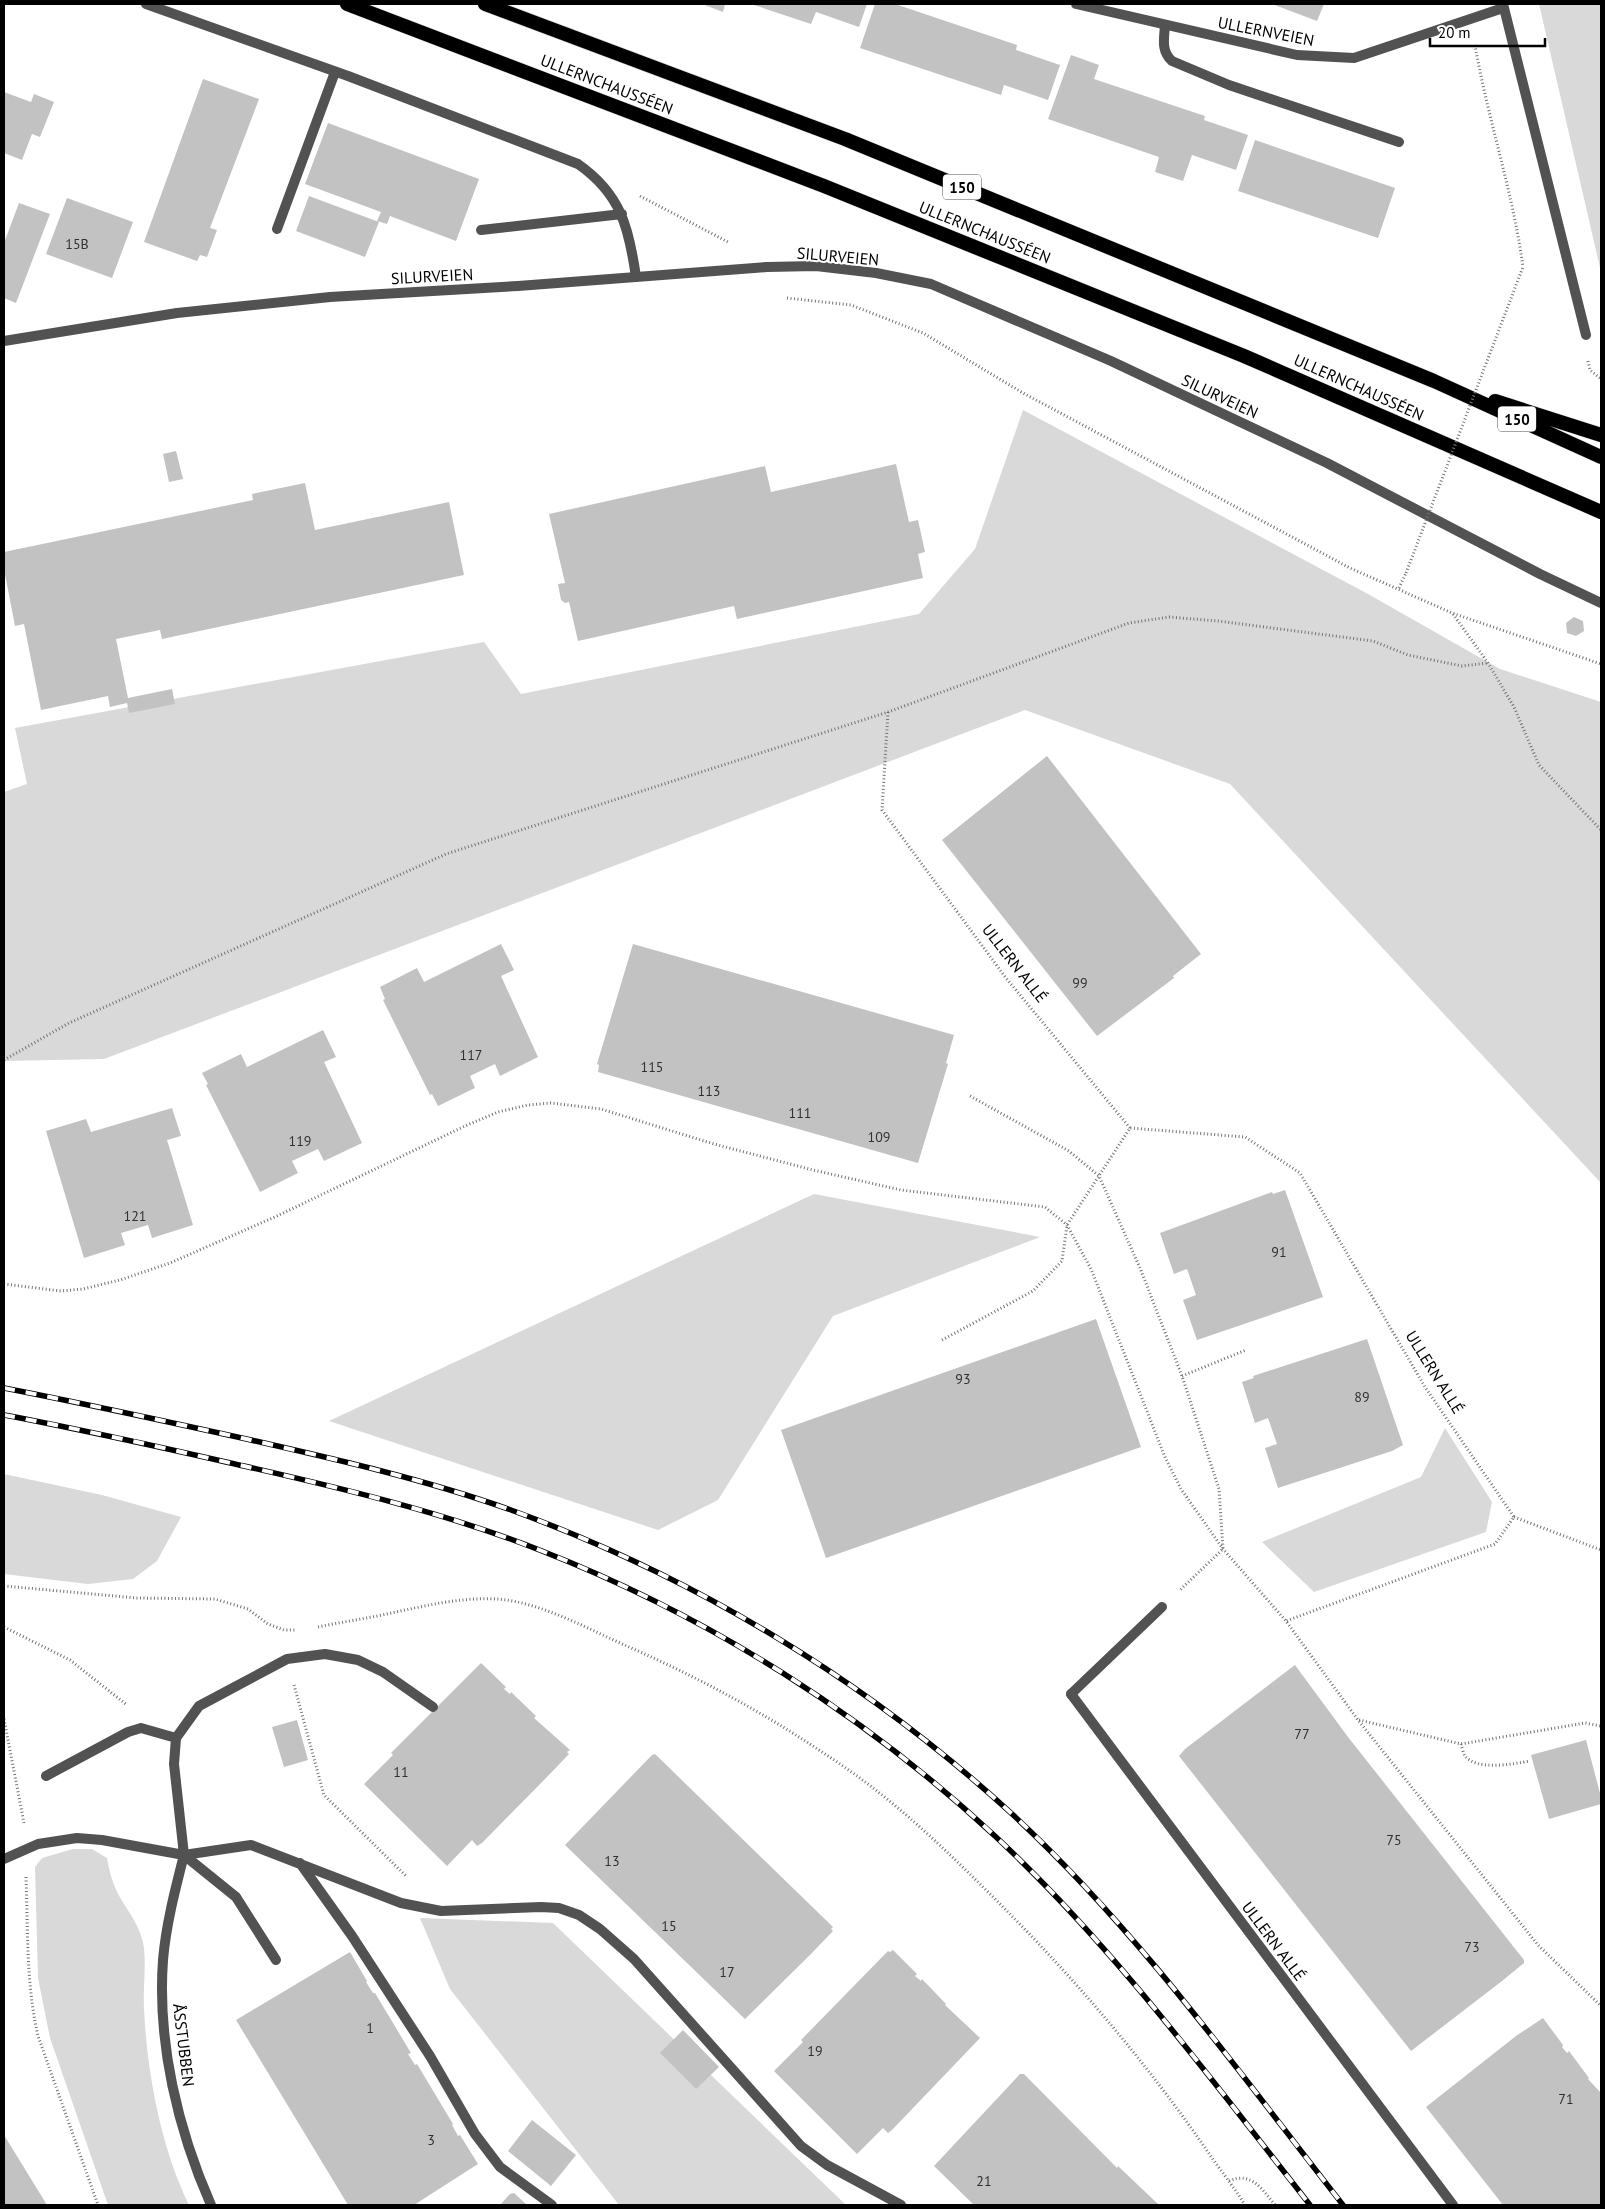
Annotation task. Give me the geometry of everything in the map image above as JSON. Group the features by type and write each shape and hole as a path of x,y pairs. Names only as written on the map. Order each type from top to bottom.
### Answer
{"highway":[{"name":"ULLERNCHAUSSÉEN","path":"347,4 824,186 1244,356 1601,512"},
{"name":"ULLERNCHAUSSÉEN","path":"485,4 845,138 1434,381 1601,457"},
{"path":"1434,381 1601,435"}],"street":[{"path":"146,4 336,72 558,155 588,171 610,192 622,214 632,246 636,277"},
{"name":"ULLERNVEIEN","path":"1076,4 1297,55 1354,58 1470,20 1503,6 1586,335"},
{"path":"1165,26 1164,48 1166,56 1172,61 1230,85 1399,142"},
{"path":"277,229 336,72"},
{"path":"482,230 622,214"},
{"name":"SILURVEIEN","path":"4,341 168,314 330,297 767,267 816,266 876,273 931,284 1111,361 1327,463 1540,574 1601,603"},
{"name":"ULLERN ALLÉ","path":"1162,1607 1071,1694 1453,2205"},
{"path":"46,1776 113,1739 141,1728 176,1738 199,1706 287,1660 326,1654 358,1660 383,1672 433,1707"},
{"name":"ÅSSTUBBEN","path":"176,1738 174,1764 184,1855 172,1905 164,1960 162,2012 176,2100 191,2153 212,2205"},
{"path":"4,1859 38,1844 77,1838 102,1840 184,1855 251,1845 401,1903 441,1911 559,1908 579,1916 600,1929 634,1960 801,2146 827,2165 901,2205"},
{"path":"184,1855 236,1896 276,1960"},
{"path":"299,1862 352,1936 420,2040 475,2134 500,2166 552,2205"}],"path":[{"path":"1399,588 1523,267 1518,230 1485,102 1470,20"},
{"path":"610,192 644,197 734,246"},
{"path":"787,298 851,305 923,333 1049,407 1350,568 1452,613 1601,664"},
{"path":"1452,613 1488,663 1514,707 1539,765 1601,830"},
{"path":"4,1060 69,1023 446,854 888,712 1129,623 1169,617 1218,621 1373,642 1408,655 1462,666 1488,663"},
{"name":"ULLERN ALLÉ","path":"888,712 882,810 1006,978 1130,1128 1245,1137 1300,1173 1425,1388 1514,1517"},
{"path":"970,1096 1069,1151 1100,1176 1140,1268 1182,1376 1219,1489 1223,1549"},
{"path":"4,1284 61,1291 83,1289 120,1280 170,1263 277,1216 498,1112 528,1104 552,1103 601,1110 714,1144 813,1170 901,1190 1045,1207 1067,1225 1091,1269 1169,1465 1181,1489 1223,1549 1286,1622 1358,1720 1538,1945 1601,2006"},
{"path":"942,1340 1033,1291 1062,1261 1067,1225 1130,1128"},
{"path":"1182,1376 1246,1350"},
{"path":"1286,1622 1495,1544 1514,1517 1601,1550"},
{"path":"1162,1607 1223,1549"},
{"path":"4,1586 136,1598 215,1598 248,1609 268,1624 284,1630 300,1630"},
{"path":"316,1627 441,1603 500,1599 528,1605 573,1622 694,1676 770,1718 856,1775 905,1814 958,1862 1024,1928 1099,2010 1141,2061 1176,2105 1245,2205"},
{"path":"4,1627 70,1660 128,1706 141,1728"},
{"path":"284,1630 287,1660 324,1795 441,1911"},
{"path":"4,1719 24,1813 30,1989 33,2013 38,2036 98,2205"},
{"path":"1358,1720 1460,1744 1585,1723 1601,1726"},
{"path":"1460,1744 1465,1756 1478,1764 1506,1766 1530,1762"},
{"path":"1229,2181 1242,2177 1250,2179 1258,2184 1274,2205"}],"shaded area":[{"path":"1539,4 1601,4 1601,272"},
{"path":"1023,410 1368,594 1500,669 1601,702 1601,1183 1230,784 1025,710 104,1059 4,1061 4,792 27,784 15,728 484,642 521,694 919,614 975,549"},
{"path":"814,1194 1040,1237 833,1316 718,1500 658,1530 329,1421"},
{"path":"1445,1428 1492,1502 1486,1532 1314,1592 1262,1542 1421,1477"},
{"path":"4,1474 102,1495 181,1517 157,1561 133,1579 88,1584 4,1574"},
{"path":"73,1849 92,1849 107,1858 116,1890 134,1919 140,1933 144,1948 144,2009 152,2084 163,2135 179,2183 189,2205 108,2205 50,2038 38,1978 35,1867 42,1858"},
{"path":"420,1918 553,1923 846,2205 619,2205 450,1989"}],"building":[{"path":"702,4 725,4 723,12"},
{"path":"751,4 867,4 859,27 816,12 811,24"},
{"path":"875,4 895,4 1017,45 1016,50 1060,65 1048,100 1004,85 1001,95 860,48"},
{"path":"1272,4 1324,4 1317,21"},
{"path":"1071,55 1099,65 1094,79 1205,116 1204,120 1248,135 1236,170 1192,155 1183,181 1155,172 1159,157 1048,119"},
{"path":"203,79 259,99 210,228 217,230 207,257 200,255 197,261 144,242"},
{"path":"4,92 31,102 34,94 54,102 40,137 32,134 22,160 4,153"},
{"path":"328,123 479,179 456,241 390,216 387,224 377,221 381,212 305,184"},
{"path":"1255,140 1395,188 1378,238 1238,191"},
{"path":"309,196 379,222 365,257 296,231"},
{"path":"67,198 133,222 112,278 46,254"},
{"path":"19,203 50,214 16,303 4,298 4,243"},
{"path":"176,451 183,479 169,482 163,454"},
{"path":"896,464 909,522 918,520 925,552 918,554 923,578 737,619 734,606 578,641 569,602 565,603 561,600 558,584 565,583 549,514 765,466 771,492"},
{"path":"305,483 315,530 449,502 464,575 162,639 160,630 116,639 128,698 172,689 175,704 129,713 127,703 110,707 108,696 41,710 24,624 15,626 4,569 4,552 253,500 252,494"},
{"path":"1574,617 1583,621 1584,631 1576,636 1567,633 1566,623"},
{"path":"1047,756 1201,954 1173,976 1174,978 1097,1036 942,840"},
{"path":"501,944 514,970 501,976 538,1057 500,1076 495,1064 470,1076 475,1088 438,1106 432,1094 430,1095 383,1000 385,999 380,987 417,968 424,982"},
{"path":"633,944 954,1035 946,1063 948,1064 918,1163 598,1072 599,1065 597,1064"},
{"path":"323,1030 336,1057 324,1062 362,1143 324,1161 318,1149 292,1161 298,1173 260,1192 206,1085 208,1084 202,1073 241,1054 247,1067"},
{"path":"172,1108 181,1136 167,1140 193,1225 152,1238 148,1225 121,1233 125,1245 84,1258 46,1131 86,1119 91,1132"},
{"path":"1285,1190 1323,1297 1197,1340 1183,1300 1196,1295 1187,1269 1174,1274 1160,1233 1272,1192 1273,1194"},
{"path":"1096,1319 1141,1447 826,1558 781,1430"},
{"path":"1367,1339 1403,1445 1392,1451 1278,1488 1265,1448 1277,1444 1268,1418 1255,1423 1242,1382 1254,1378 1253,1376"},
{"path":"481,1663 506,1687 504,1689 510,1694 511,1692 536,1716 534,1718 570,1750 567,1752 569,1754 482,1843 477,1846 472,1840 447,1866 364,1784 393,1755 391,1753"},
{"path":"1295,1665 1348,1737 1524,1960 1524,1963 1502,1981 1411,2051 1179,1756 1185,1749"},
{"path":"297,1720 308,1760 284,1767 272,1727"},
{"path":"1586,1740 1601,1797 1601,1804 1549,1819 1531,1755"},
{"path":"655,1754 833,1927 831,1929 833,1931 745,2019 565,1845"},
{"path":"893,1950 917,1974 915,1976 921,1981 922,1979 945,2005 980,2038 892,2130 888,2133 883,2128 857,2154 774,2071 803,2042 801,2040 888,1951"},
{"path":"350,1952 366,1982 373,1993 375,1993 411,2053 408,2054 415,2065 417,2064 453,2124 458,2136 460,2135 478,2164 414,2205 348,2205 236,2020"},
{"path":"1543,2018 1563,2045 1562,2047 1567,2053 1569,2051 1588,2079 1601,2093 1601,2205 1503,2205 1426,2107 1516,2036"},
{"path":"683,2030 719,2067 696,2089 660,2053"},
{"path":"1020,2074 1024,2074 1117,2168 1118,2166 1159,2205 974,2205 934,2166"},
{"path":"532,2120 576,2155 551,2186 508,2151"},
{"path":"4,2135 12,2148 47,2205 4,2205"},
{"path":"514,2193 527,2205 500,2205 510,2194"}],"railway":[{"path":"4,1388 317,1455 382,1471 479,1499 579,1537 646,1567 776,1637 898,1719 956,1765 1011,1813 1057,1858 1101,1904 1185,2002 1343,2205"},
{"path":"4,1415 124,1439 357,1493 432,1513 506,1537 604,1577 665,1606 724,1638 782,1673 839,1710 946,1792 1039,1879 1121,1968 1198,2062 1310,2205"}]}
